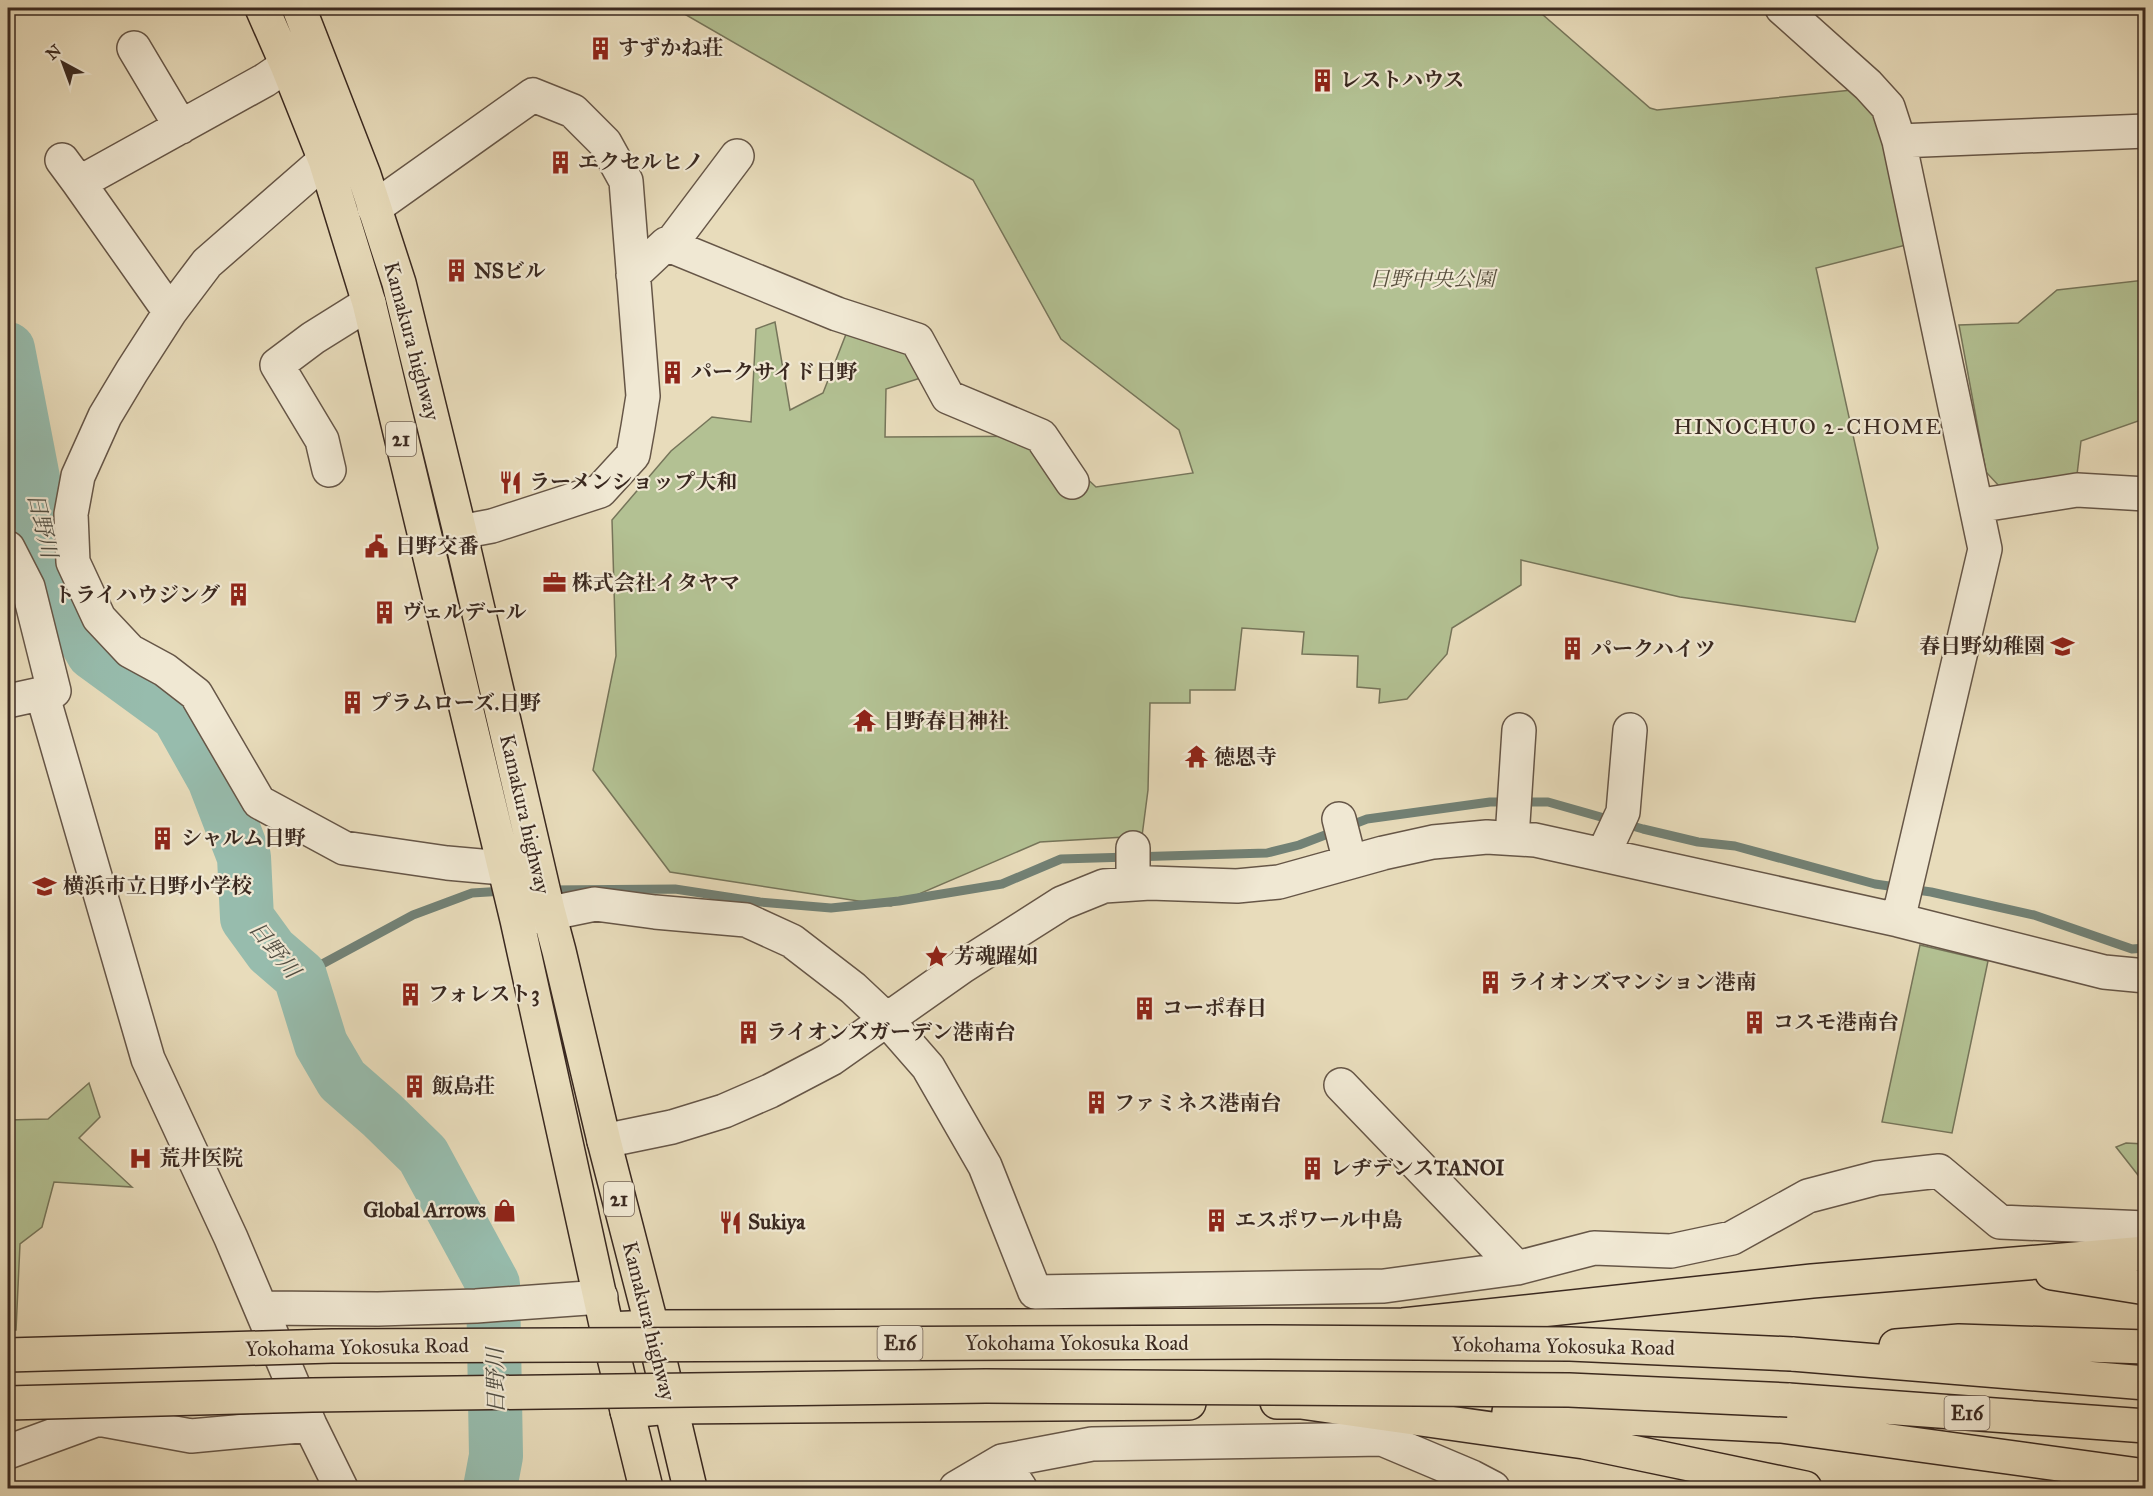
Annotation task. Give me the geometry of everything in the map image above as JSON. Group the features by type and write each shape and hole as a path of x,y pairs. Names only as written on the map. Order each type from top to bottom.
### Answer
{"main road":[{"name":"Kamakura highway","path":"262,8 325,160 369,303 517,917 607,1329 646,1488"},
{"name":"Kamakura highway","path":"299,8 360,164 399,282 460,532 548,912 690,1488"},
{"path":"607,1329 1403,1325 1812,1281 2012,1266 2145,1253"},
{"path":"2012,1266 2145,1288"},
{"path":"1792,1354 1959,1341 2145,1347"},
{"name":"Yokohama Yokosuka Road","path":"8,1355 344,1346 1263,1342 1570,1344 1792,1354 2145,1383"},
{"name":"Yokohama Yokosuka Road","path":"8,1403 312,1395 986,1386 1569,1390 1785,1413 2145,1426"},
{"path":"627,1411 670,1407 1301,1402 1584,1442 1805,1488"},
{"path":"1785,1413 2145,1476"}],"street":[{"path":"1782,8 1875,92 1888,107 1899,141 1985,549 1899,914"},
{"path":"135,48 181,127"},
{"path":"170,312 70,171 181,127 266,80 287,65"},
{"path":"374,208 534,95 573,111 605,142 626,181 643,396 633,455 600,491 492,526 460,532"},
{"path":"1899,141 2145,131"},
{"path":"670,245 737,156"},
{"path":"325,160 207,263 170,312 105,416 78,476 71,514 73,562 99,618 130,651 165,670 196,694 259,802 344,848 505,874"},
{"path":"633,275 666,244 837,314 917,340 948,397 1041,436 1072,482"},
{"path":"329,470 322,440 277,365 313,338 369,303"},
{"path":"1976,506 2077,490 2145,494"},
{"path":"8,548 28,587 54,691 8,701"},
{"path":"28,587 73,562"},
{"path":"42,693 148,1059 262,1308 310,1425 341,1488"},
{"path":"1519,730 1514,818 1535,840 1612,836 2104,972 2145,976"},
{"path":"1612,836 1630,730"},
{"path":"604,1140 672,1127 724,1111 770,1091 831,1059 886,1019 1062,903 1104,886 1133,870 1237,886 1279,882 1345,842 1433,842 1487,837 1514,818"},
{"path":"517,917 595,904 746,920 792,941 853,988 886,1019 928,1067 985,1166 1035,1292 1384,1286 1517,1268 1594,1248 1671,1251 1732,1238 1808,1196 1877,1179 1939,1171 2000,1222 2145,1228"},
{"path":"1341,1085 1517,1268"},
{"path":"262,1308 378,1309 476,1306 601,1297"},
{"path":"8,1452 98,1419 191,1436 310,1425"},
{"path":"956,1488 1002,1461 1092,1444 1382,1439 1493,1488"},
{"path":"1002,1461 1020,1488"}],"green space":[{"name":"日野中央公園","path":"674,8 1535,8 1650,108 1657,110 1852,90 1875,112 1906,245 1816,268 1878,548 1855,622 1680,597 1521,560 1521,585 1452,628 1447,654 1407,699 1379,703 1380,689 1357,687 1358,656 1302,654 1304,632 1242,628 1235,690 1190,690 1190,703 1150,703 1148,790 1142,836 1040,842 891,906 670,872 593,770 616,656 612,520 671,451 712,417 751,422 756,329 775,322 790,410 823,393 850,324 913,345 930,375 886,389 885,437 1041,436 1096,487 1193,473 1179,430 1061,339 973,180"},
{"path":"2145,280 2144,419 2081,441 2076,483 2000,487 1986,472 1959,325 2018,323 2057,290"},
{"path":"1920,945 1988,961 1952,1133 1882,1122"},
{"path":"89,1083 100,1117 79,1138 132,1187 54,1182 42,1227 20,1244 16,1330 8,1330 8,1120 48,1119"},
{"path":"2126,1143 2145,1144 2145,1184 2116,1147"}],"waterway":[{"name":"日野川","path":"8,349 45,540 62,599 93,653 178,715 214,779 244,857 247,918 271,951 300,976 321,1044 342,1080 423,1155 493,1284 496,1456 490,1488"},
{"path":"548,890 675,889 760,902 831,908 899,901 1002,884 1061,859 1267,853 1299,845 1367,819 1490,802 1548,802 1643,829 1698,842 1735,846 1875,884 1931,892 2034,915 2132,949 2146,948"},
{"path":"300,976 413,915 472,893 504,891"}],"place":[{"name":"すずかね荘","path":"600,48"},
{"name":"レストハウス","path":"1322,80"},
{"name":"エクセルヒノ","path":"560,162"},
{"name":"NSビル","path":"456,271"},
{"name":"パークサイド日野","path":"673,372"},
{"name":"ラーメンショップ大和","path":"511,482"},
{"name":"日野交番","path":"377,546"},
{"name":"株式会社イタヤマ","path":"554,583"},
{"name":"トライハウジング","path":"238,595"},
{"name":"ヴェルデール","path":"384,612"},
{"name":"春日野幼稚園","path":"2063,646"},
{"name":"パークハイツ","path":"1573,649"},
{"name":"プラムローズ.日野","path":"352,703"},
{"name":"日野春日神社","path":"865,721"},
{"name":"徳恩寺","path":"1196,757"},
{"name":"シャルム日野","path":"163,838"},
{"name":"横浜市立日野小学校","path":"45,886"},
{"name":"芳魂躍如","path":"936,956"},
{"name":"ライオンズマンション港南","path":"1490,982"},
{"name":"フォレスト3","path":"410,994"},
{"name":"コーポ春日","path":"1144,1008"},
{"name":"コスモ港南台","path":"1755,1022"},
{"name":"ライオンズガーデン港南台","path":"748,1032"},
{"name":"飯島荘","path":"414,1086"},
{"name":"ファミネス港南台","path":"1096,1103"},
{"name":"荒井医院","path":"141,1158"},
{"name":"レヂデンスTANOI","path":"1312,1168"},
{"name":"Global Arrows","path":"504,1210"},
{"name":"エスポワール中島","path":"1217,1220"},
{"name":"Sukiya","path":"730,1222"}],"district":[{"name":"HINOCHUO 2-CHOME","path":"1808,426"}]}
